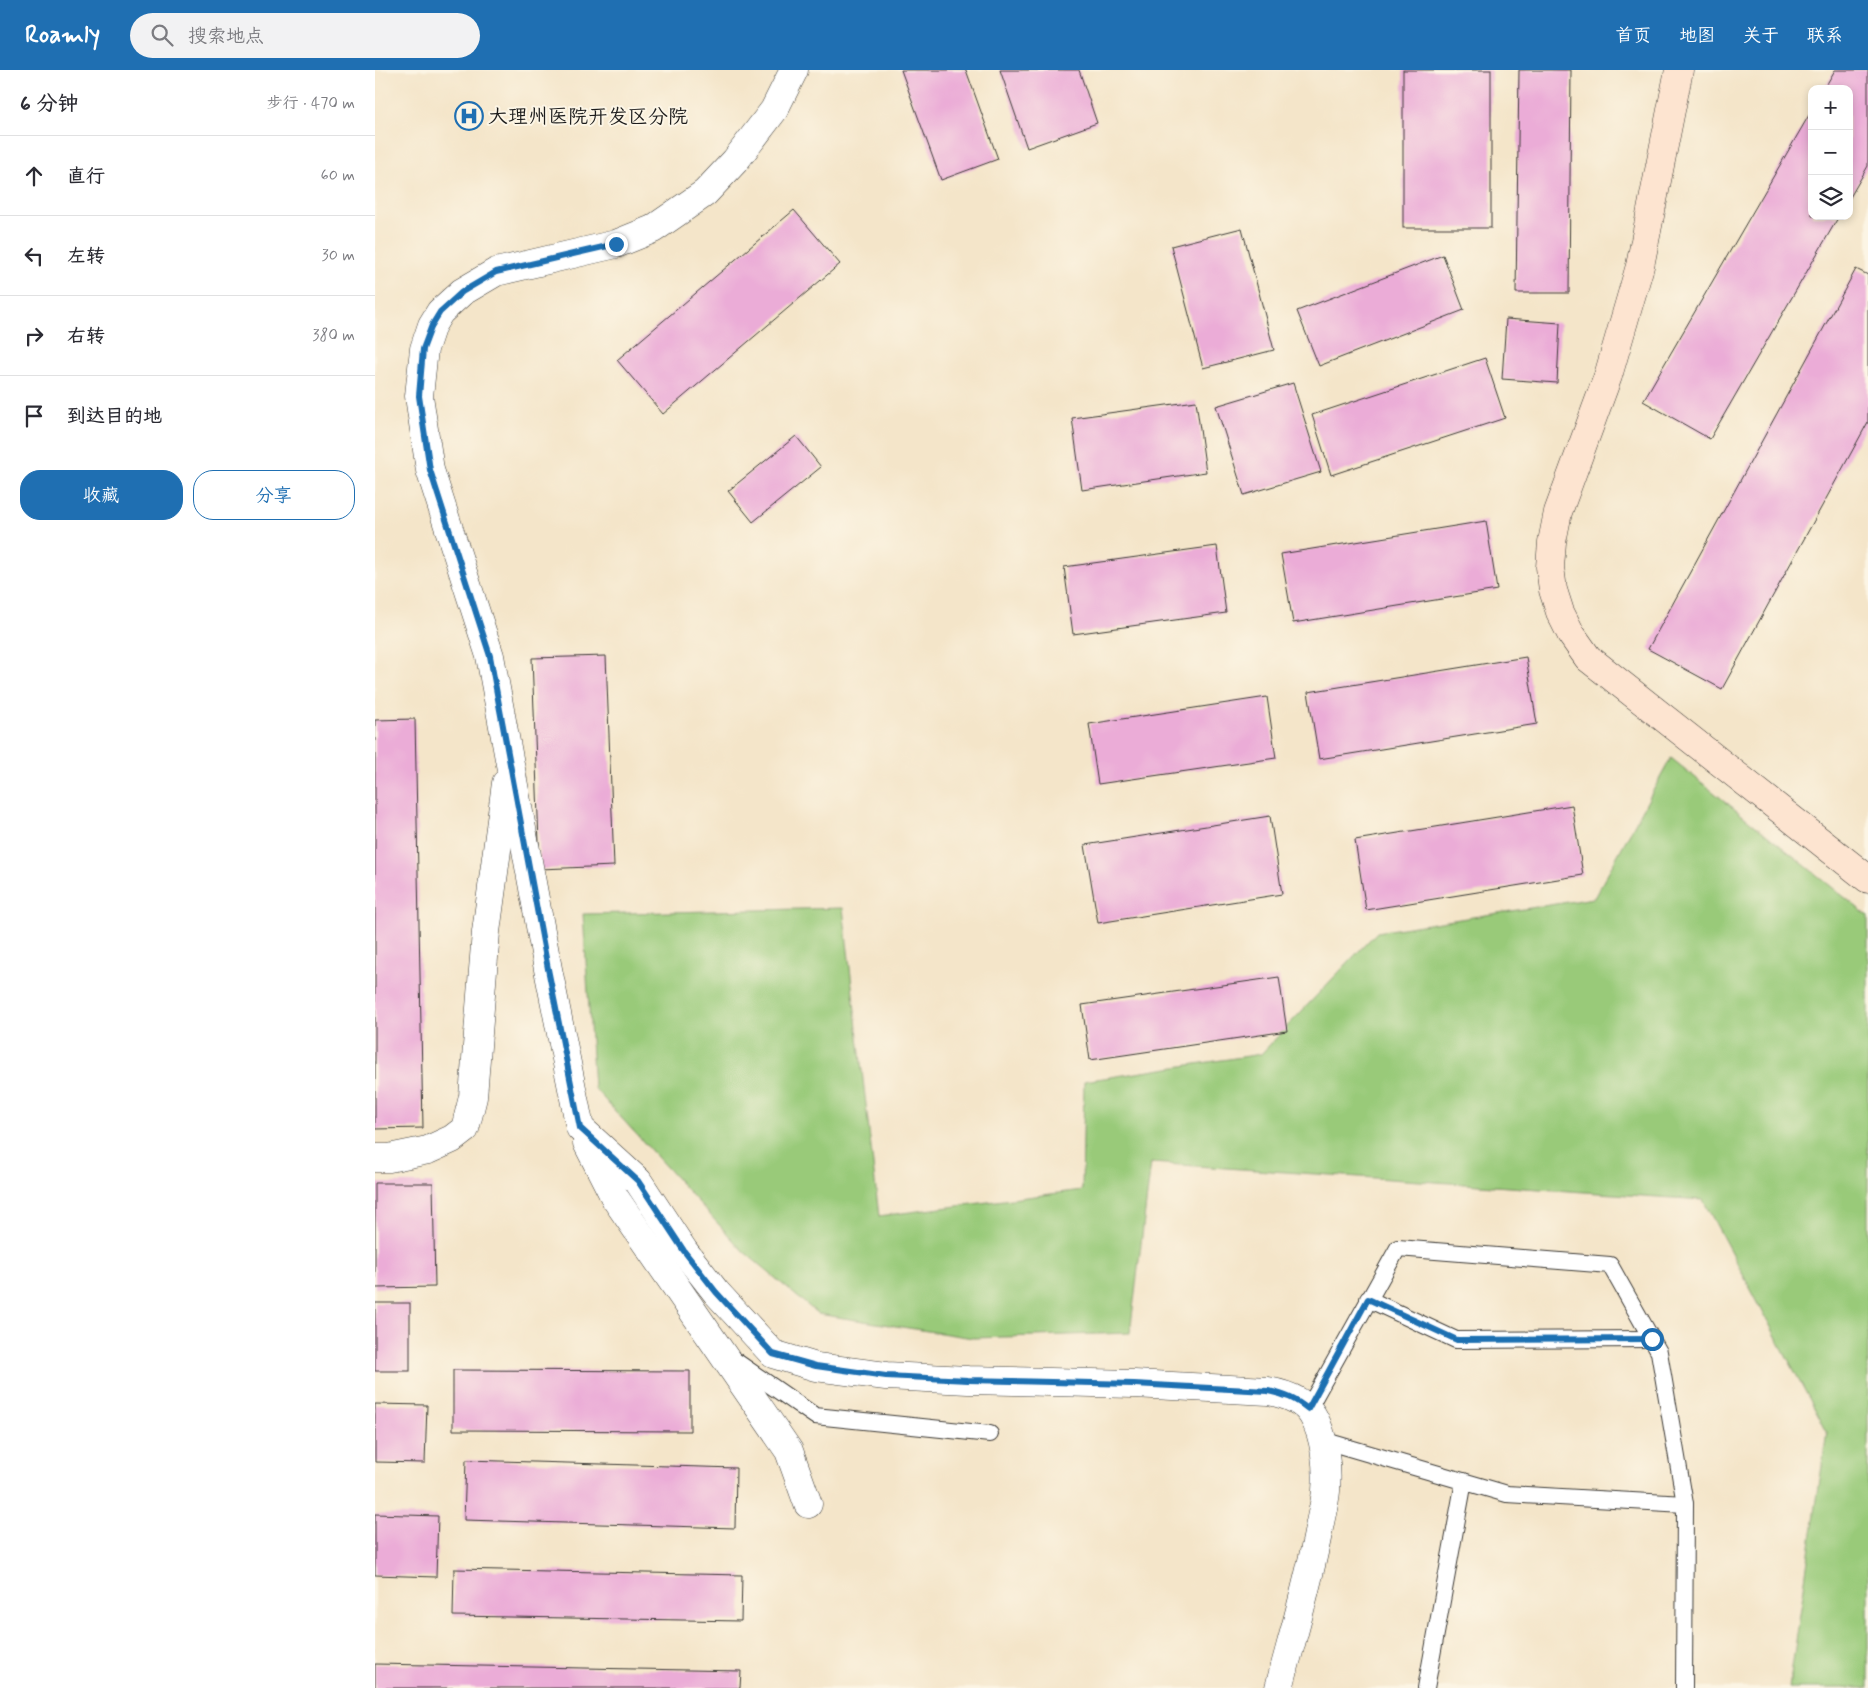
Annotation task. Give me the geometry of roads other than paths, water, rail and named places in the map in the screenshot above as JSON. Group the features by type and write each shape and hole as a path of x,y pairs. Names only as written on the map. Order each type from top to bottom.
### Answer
{"street":[{"path":"794,70 774,110 735,161 705,193 653,229 616,244 496,272 462,292 440,312 432,325 423,349 419,396 430,470 490,656 580,1128 615,1198 789,1451 808,1504"},
{"path":"1679,70 1640,266 1609,376 1559,512 1552,542 1550,567 1553,590 1560,612 1571,634 1588,658 1868,879"},
{"path":"375,1158 389,1158 428,1150 452,1139 465,1129 473,1097 486,932 509,760"},
{"path":"580,1128 638,1181 684,1251 716,1292 773,1354 816,1366 886,1376 1134,1384 1268,1391 1295,1399 1308,1409 1313,1416 1322,1440 1326,1464 1326,1491 1314,1554 1279,1688"}],"lane":[{"path":"1308,1409 1398,1248 1610,1265 1659,1352 1685,1504 1684,1688"},
{"path":"1368,1299 1457,1340 1652,1339"},
{"path":"722,1352 815,1416 990,1434"},
{"path":"1322,1440 1507,1494 1685,1504"},
{"path":"1426,1688 1464,1481"}],"place":[{"name":"大理州医院开发区分院","path":"469,116"}]}
